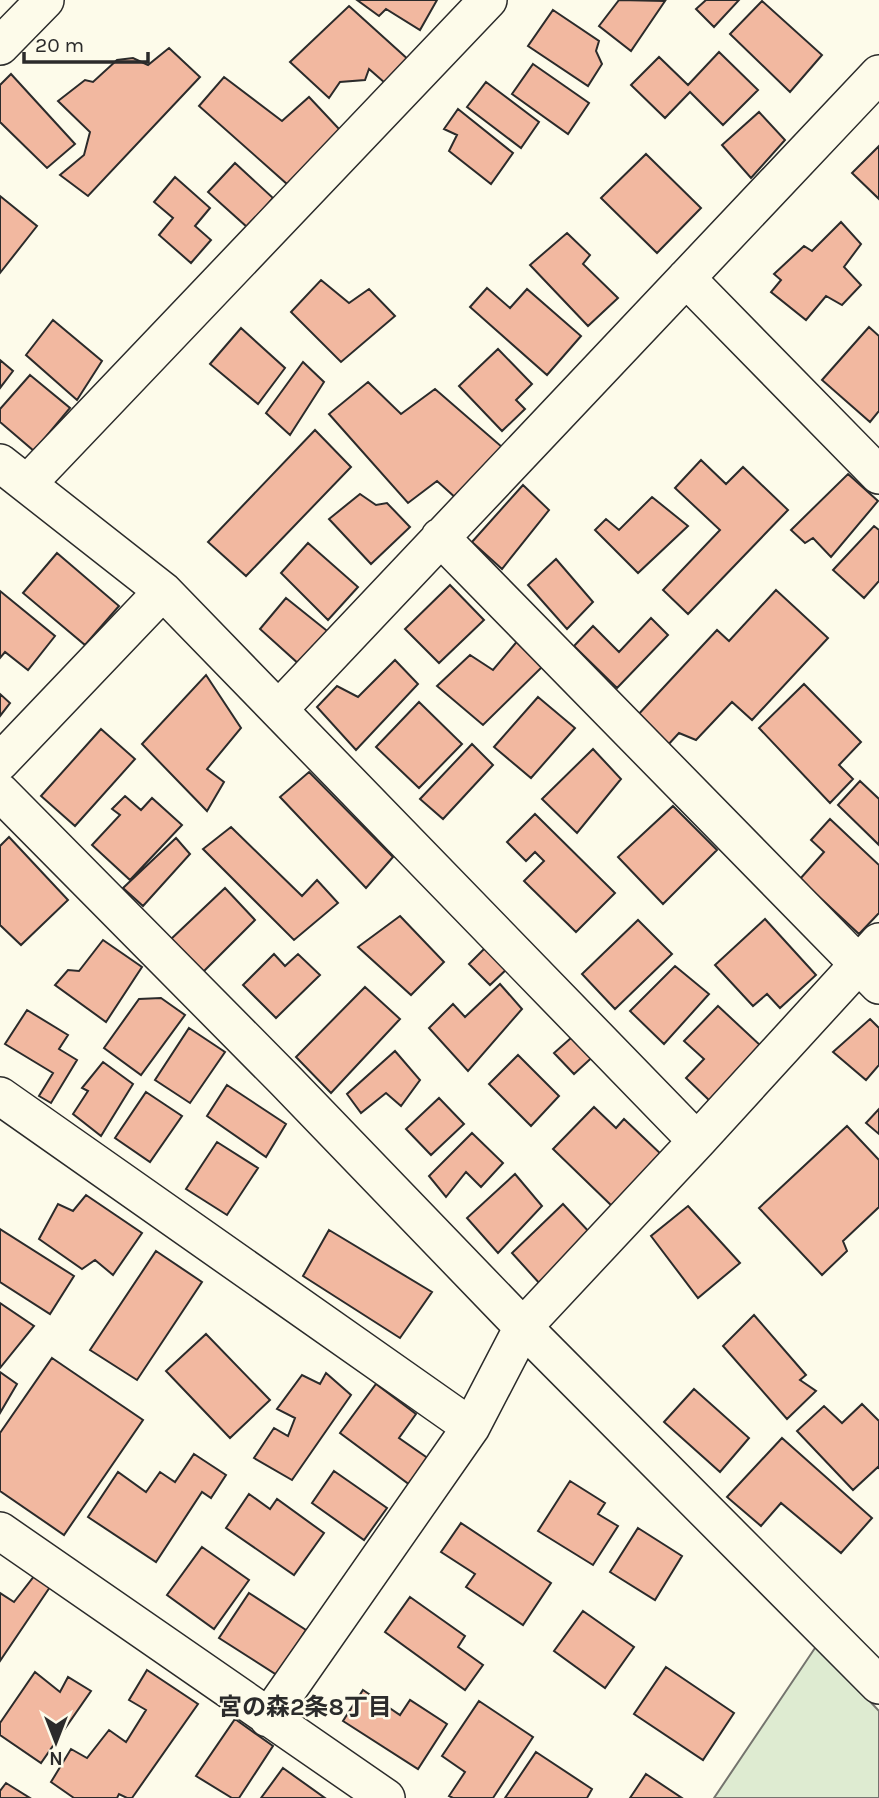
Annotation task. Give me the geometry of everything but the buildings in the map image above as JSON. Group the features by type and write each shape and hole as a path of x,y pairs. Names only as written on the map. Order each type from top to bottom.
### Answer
{"street":[{"path":"0,46 45,0"},
{"path":"488,0 14,473 163,591 697,1141"},
{"path":"278,709 879,74"},
{"path":"686,278 879,475"},
{"path":"268,1718 471,1427 523,1327 697,1141 872,963 440,537"},
{"path":"0,762 163,591"},
{"path":"0,792 285,1080 523,1327 879,1685"},
{"path":"0,1096 471,1427"},
{"path":"0,1531 386,1798"}],"green space":[{"path":"817,1645 879,1711 879,1798 714,1798"}],"district":[{"name":"宮の森2条8丁目","path":"305,1707"}]}
